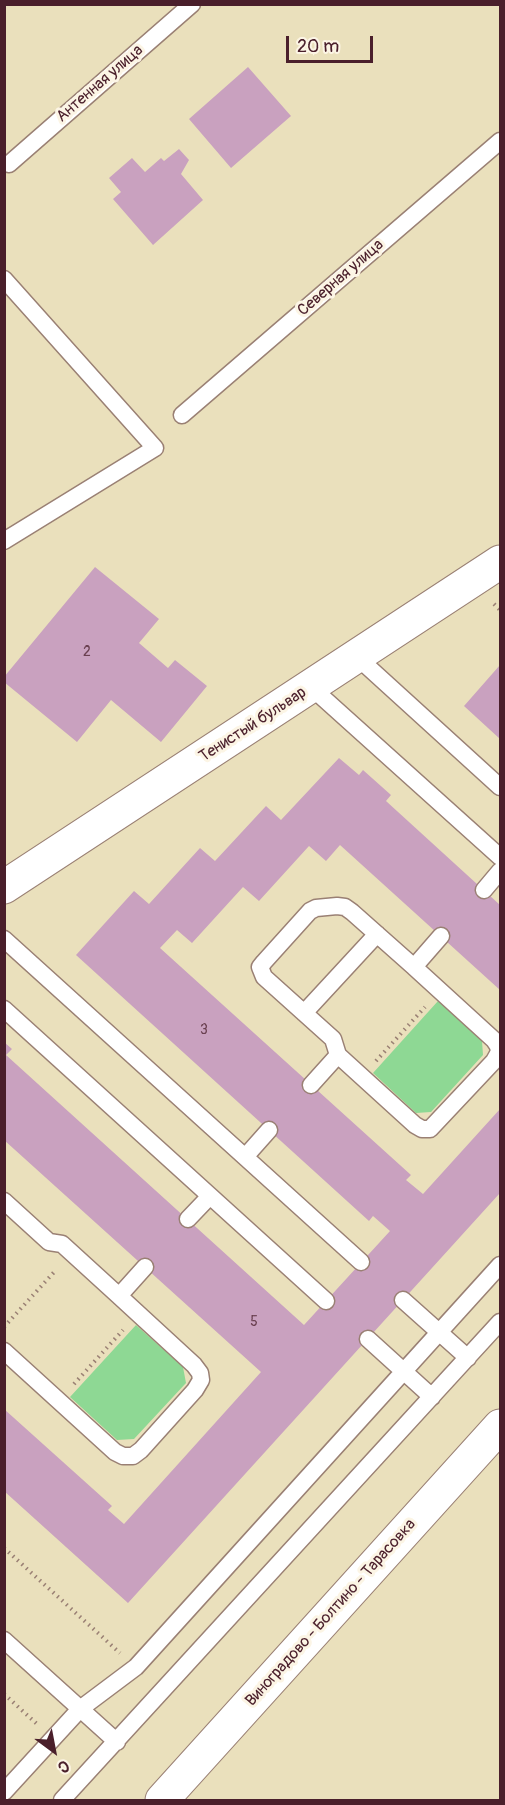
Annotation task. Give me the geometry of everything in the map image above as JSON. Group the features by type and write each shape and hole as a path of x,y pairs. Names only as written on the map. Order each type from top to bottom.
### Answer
{"street":[{"name":"Тенистый бульвар","path":"4,887 501,562"},
{"name":"Виноградово - Болтино - Тарасовка","path":"162,1800 501,1426"}],"lane":[{"name":"Антенная улица","path":"9,164 192,4"},
{"name":"Северная улица","path":"182,415 501,141"},
{"path":"4,279 155,448 4,541"},
{"path":"356,656 501,787"},
{"path":"311,687 501,857"},
{"path":"484,890 501,872"},
{"path":"345,907 377,934 498,1046 499,1053 430,1129 422,1129 338,1055 333,1040 264,977 260,967 305,916 316,908 345,907"},
{"path":"304,1013 377,934"},
{"path":"414,967 441,936"},
{"path":"4,939 361,1262"},
{"path":"4,1009 326,1301"},
{"path":"311,1085 338,1055"},
{"path":"245,1157 269,1130"},
{"path":"188,1220 210,1196"},
{"path":"4,1201 49,1242 62,1244 194,1365 200,1373 201,1380 195,1390 149,1441 133,1456 123,1456 115,1452 4,1351"},
{"path":"4,1792 80,1709 136,1667 501,1265"},
{"path":"119,1296 145,1267"},
{"path":"403,1300 468,1358"},
{"path":"62,1800 501,1322"},
{"path":"368,1339 432,1397"},
{"path":"4,1640 117,1742"}],"path":[{"path":"494,603 501,609"},
{"path":"362,1077 440,991"},
{"path":"4,1327 71,1253"},
{"path":"59,1401 138,1314"},
{"path":"4,1548 136,1667"},
{"path":"4,1694 54,1738"}],"green space":[{"path":"438,1001 482,1041 483,1055 431,1112 416,1113 373,1073"},
{"path":"136,1325 183,1367 186,1383 134,1439 117,1440 70,1397"}],"building":[{"path":"248,67 291,116 231,168 189,119"},
{"path":"179,149 189,160 181,174 203,200 153,245 113,199 121,192 109,178 132,158 145,172 161,158 164,161"},
{"path":"95,567 159,619 139,643 168,668 175,660 207,686 161,742 111,700 77,742 4,682 4,677"},
{"path":"500,665 500,739 464,706"},
{"path":"339,758 359,775 363,770 391,795 386,801 500,905 500,990 340,845 326,861 309,846 259,901 243,887 192,943 177,930 160,948 411,1175 406,1180 423,1194 500,1109 500,1193 128,1603 4,1491 4,1409 112,1506 108,1510 124,1524 261,1372 4,1140 4,1042 12,1049 6,1055 304,1325 390,1231 373,1216 369,1221 76,955 134,891 149,904 200,848 215,861 266,806 281,820"}]}
